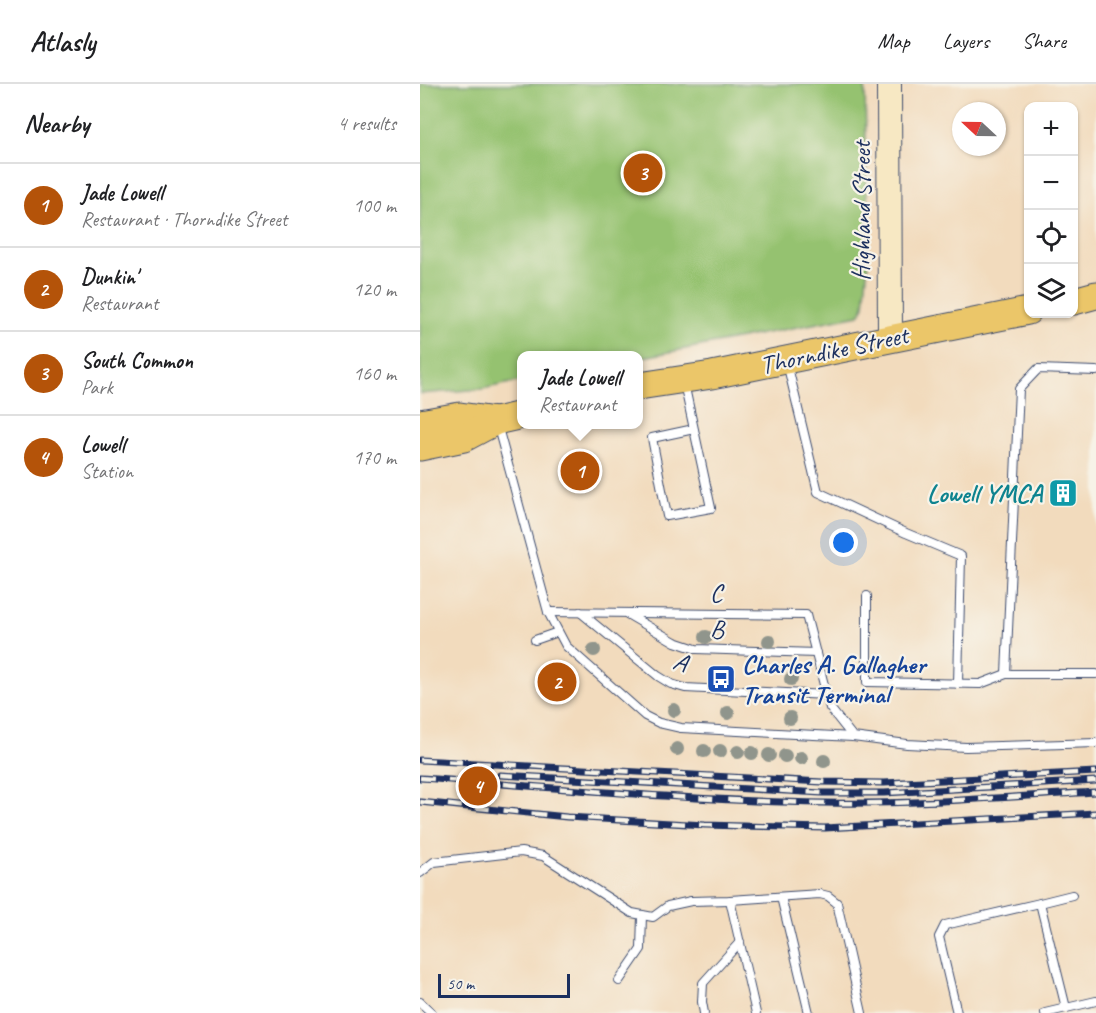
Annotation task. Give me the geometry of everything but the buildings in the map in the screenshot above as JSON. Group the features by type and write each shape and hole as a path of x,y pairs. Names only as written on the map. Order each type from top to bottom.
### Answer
{"main road":[{"path":"1078,300 1096,295"},
{"name":"Thorndike Street","path":"643,385 788,369 890,338 1024,312"},
{"path":"420,423 460,416 509,418"},
{"path":"420,447 464,438 509,418"}],"street":[{"name":"Highland Street","path":"889,84 890,338"}],"lane":[{"path":"788,369 818,492 961,556 958,684"},
{"path":"1006,674 1019,389 1038,369 1096,371"},
{"path":"684,379 711,508 667,516 652,438 694,429"},
{"path":"509,418 548,612 566,646 645,716 659,723 706,731 853,737 907,744 966,747 1096,742"},
{"path":"867,596 867,682 980,684 1006,674 1096,674"},
{"name":"C","path":"548,612 806,615 816,653"},
{"name":"A","path":"579,612 671,684 686,688 827,695"},
{"name":"B","path":"625,613 675,642 696,649 816,653"},
{"path":"535,640 558,632"},
{"path":"816,653 830,708 853,737"},
{"path":"420,873 434,862 521,852 543,856 632,913 653,917 668,906 690,901 820,894 837,903 862,1013"},
{"path":"957,1013 939,938 945,925 1072,895"},
{"path":"781,897 808,1013"},
{"path":"730,900 756,1013"},
{"path":"1040,903 1066,1008"},
{"path":"619,981 641,949 642,915"},
{"path":"704,1013 703,982 740,942"},
{"path":"1045,1013 1096,1001"},
{"path":"420,1002 432,1013"}],"green space":[{"path":"420,84 865,84 868,263 864,306 859,315 643,357 643,351 517,351 517,382 482,389 420,394"}],"railway":[{"path":"420,760 822,782 884,783 1096,772"},
{"path":"500,775 822,793 884,793 1096,781"},
{"path":"420,778 672,797 773,802 926,802 1096,792"},
{"path":"420,802 567,817 705,825 825,828 1096,813"}],"place":[{"name":"South Common","path":"643,173"},
{"name":"Jade Lowell","path":"580,471"},
{"name":"Lowell YMCA","path":"1063,493"},
{"name":"Charles A. Gallagher Transit Terminal","path":"721,679"},
{"name":"Dunkin'","path":"557,682"},
{"name":"Lowell","path":"478,786"}]}
